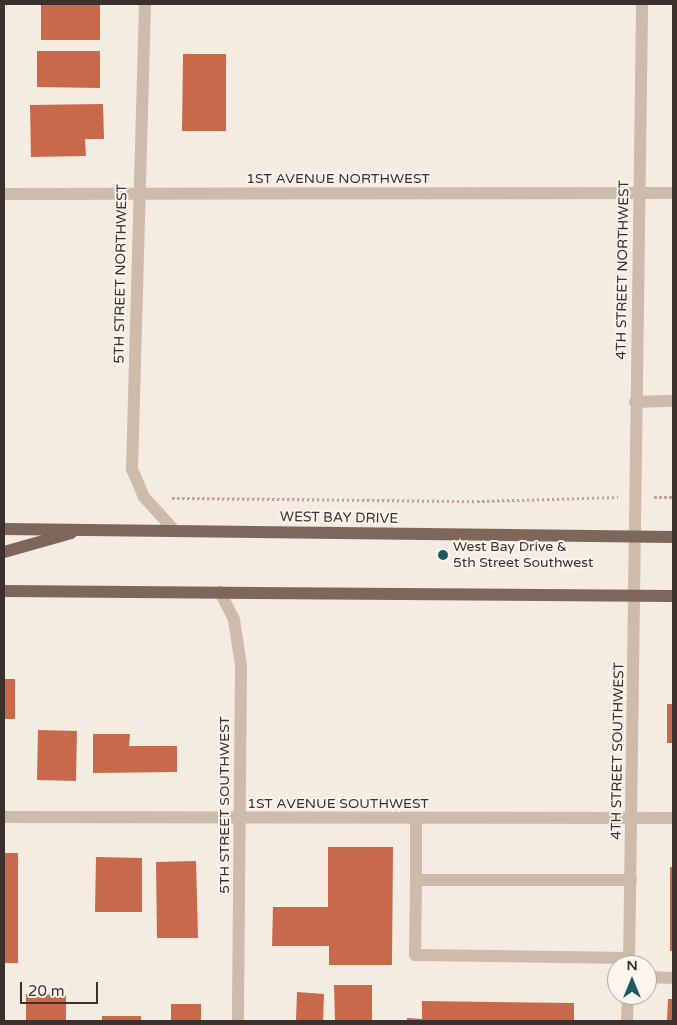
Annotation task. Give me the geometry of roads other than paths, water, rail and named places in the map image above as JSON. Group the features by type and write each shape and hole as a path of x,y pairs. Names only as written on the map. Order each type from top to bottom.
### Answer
{"main road":[{"name":"WEST BAY DRIVE","path":"4,529 673,536"},
{"path":"4,552 80,530"},
{"path":"4,591 673,596"}],"street":[{"name":"5TH STREET NORTHWEST","path":"145,4 138,195 132,469 144,497 174,530"},
{"name":"4TH STREET NORTHWEST","path":"635,536 635,402 642,4"},
{"name":"1ST AVENUE NORTHWEST","path":"4,194 673,193"},
{"path":"635,402 673,401"},
{"name":"4TH STREET SOUTHWEST","path":"629,955 635,536"},
{"name":"5TH STREET SOUTHWEST","path":"220,592 234,620 241,665 238,1021"},
{"name":"1ST AVENUE SOUTHWEST","path":"4,817 240,819 673,818"},
{"path":"416,819 415,955 607,961"},
{"path":"416,880 630,880"},
{"path":"657,977 673,978"},
{"path":"627,1021 628,1005"}],"place":[{"name":"West Bay Drive & 5th Street Southwest","path":"443,555"}]}
